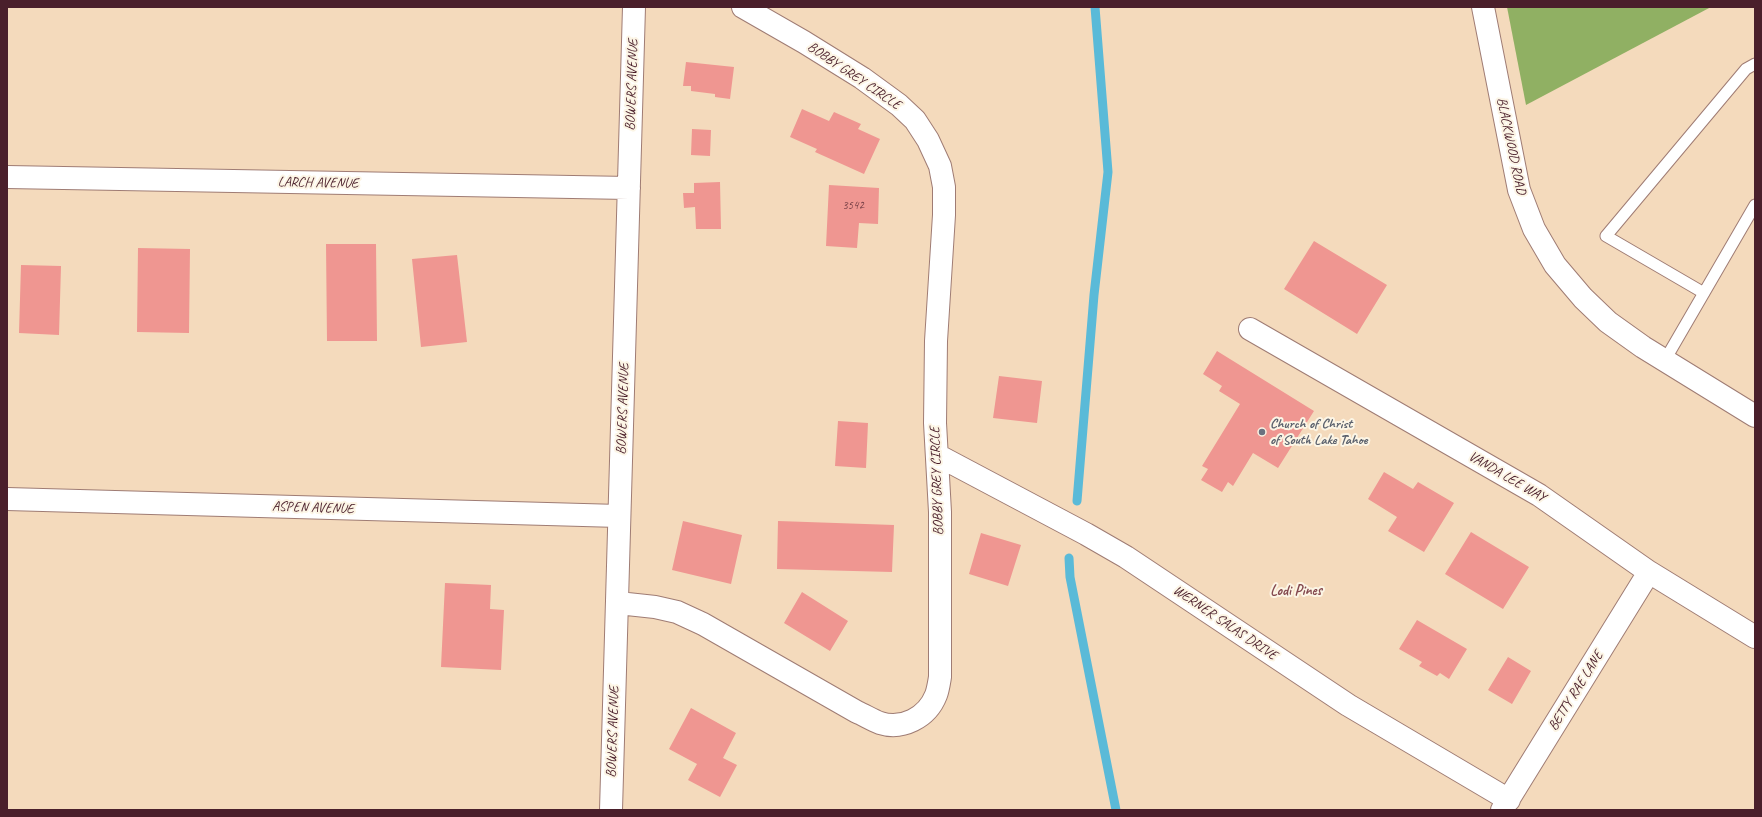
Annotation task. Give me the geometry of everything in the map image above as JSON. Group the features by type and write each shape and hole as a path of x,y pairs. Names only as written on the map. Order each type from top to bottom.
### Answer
{"street":[{"name":"BOWERS AVENUE","path":"611,810 634,7"},
{"name":"BOBBY GREY CIRCLE","path":"618,603 655,607 677,612 703,624 857,712 880,723 896,726 915,721 927,710 935,696 940,677 940,512 935,423 936,341 944,216 944,188 940,166 928,140 919,126 900,105 862,78 743,7"},
{"name":"BLACKWOOD ROAD","path":"1483,7 1519,190 1534,229 1555,265 1583,298 1608,322 1643,347 1755,416"},
{"name":"LARCH AVENUE","path":"7,177 629,188"},
{"name":"VANDA LEE WAY","path":"1250,329 1539,495 1649,572 1755,637"},
{"name":"WERNER SALAS DRIVE","path":"937,456 1086,534 1126,557 1348,705 1506,805"},
{"name":"ASPEN AVENUE","path":"7,499 619,516"},
{"name":"BETTY RAE LANE","path":"1506,805 1649,572"}],"lane":[{"path":"1704,293 1606,236 1746,69 1755,64"},
{"path":"1665,360 1755,205"}],"green space":[{"path":"1507,7 1711,7 1526,105"}],"building":[{"path":"686,62 734,67 730,99 715,97 715,94 691,91 691,86 683,86"},
{"path":"802,109 829,121 834,112 861,124 858,129 880,139 864,174 815,152 817,149 790,137"},
{"path":"692,129 711,130 710,156 691,155"},
{"path":"720,182 721,229 696,229 695,207 684,208 683,193 694,193 694,183"},
{"path":"829,185 879,188 878,224 859,223 857,248 826,246"},
{"path":"1314,241 1387,285 1357,334 1284,289"},
{"path":"326,244 376,244 377,341 327,341"},
{"path":"138,248 190,249 189,333 137,332"},
{"path":"457,255 467,342 421,347 412,259"},
{"path":"21,265 61,266 59,335 19,333"},
{"name":"Church of Christ of South Lake Tahoe","path":"1217,351 1314,411 1278,468 1253,453 1233,486 1228,482 1222,492 1201,480 1208,469 1202,466 1240,404 1219,391 1222,386 1203,374"},
{"path":"999,376 1042,381 1037,423 993,418"},
{"path":"838,421 868,423 866,468 835,466"},
{"path":"1384,472 1413,489 1418,482 1454,503 1424,552 1388,531 1397,517 1368,499"},
{"path":"683,521 742,535 731,584 672,570"},
{"path":"778,521 894,525 892,572 777,569"},
{"path":"1471,532 1529,567 1503,609 1445,574"},
{"path":"981,533 1021,545 1008,586 969,574"},
{"path":"445,583 491,585 490,609 504,610 501,670 441,667"},
{"path":"802,592 848,621 830,651 784,623"},
{"path":"1417,620 1467,649 1449,679 1440,673 1437,676 1419,666 1422,662 1399,649"},
{"path":"1508,657 1531,671 1512,704 1488,690"},
{"path":"691,708 736,733 723,758 737,765 720,797 688,780 697,764 669,749"}],"waterway":[{"path":"1077,501 1094,295 1108,172 1095,7"},
{"path":"1069,558 1070,577 1116,810"}],"place":[{"name":"Church of Christ of South Lake Tahoe","path":"1262,432"}],"district":[{"name":"Lodi Pines","path":"1296,591"}]}
